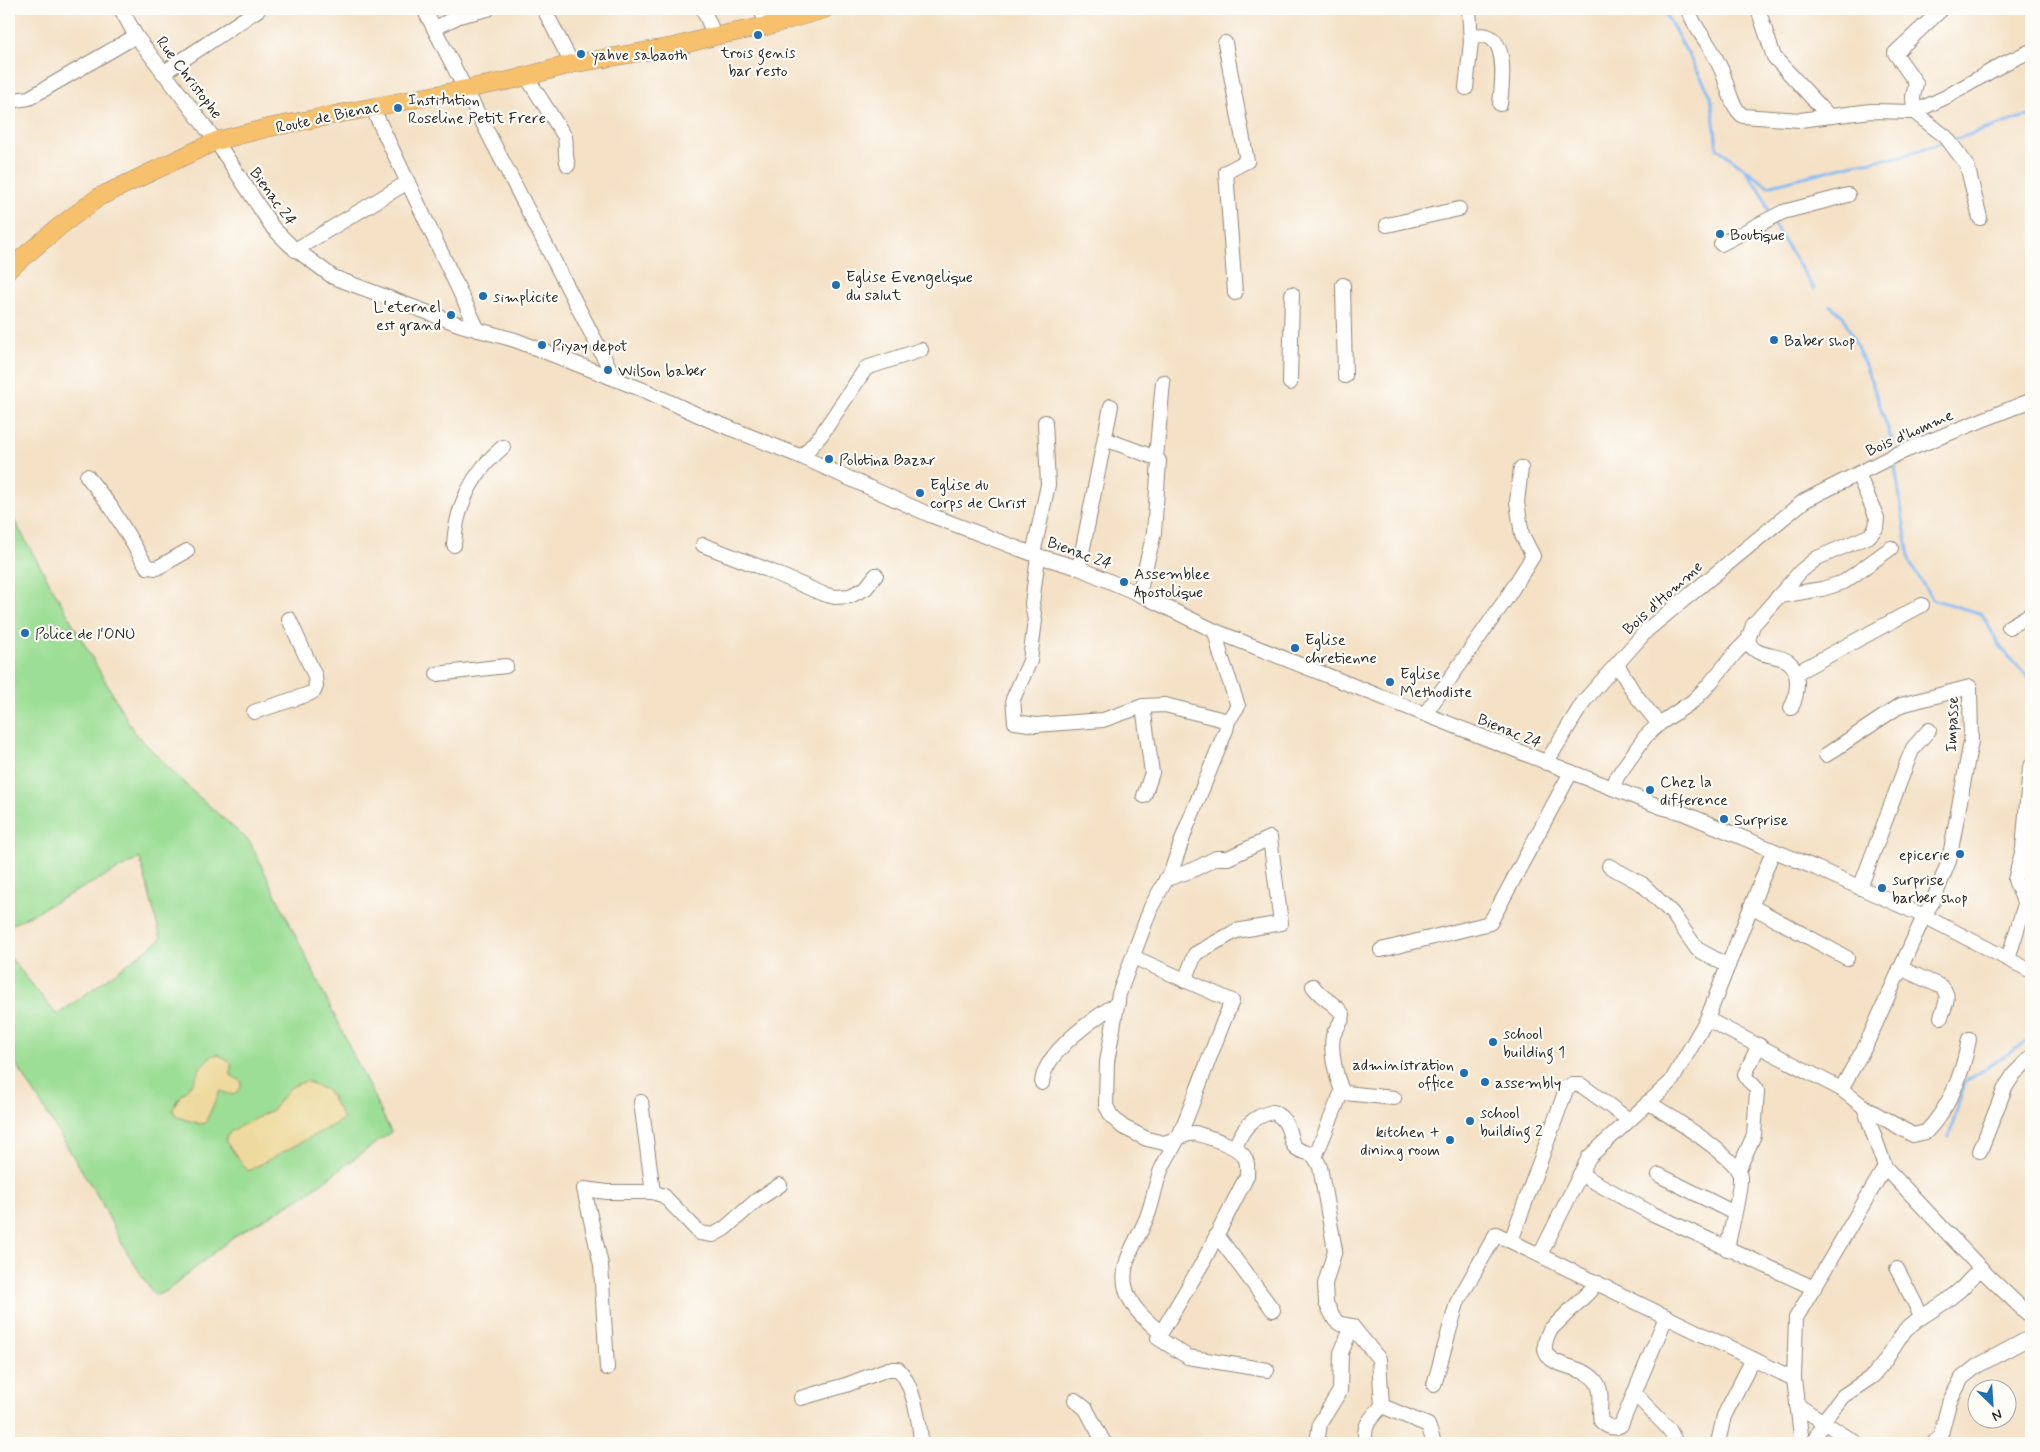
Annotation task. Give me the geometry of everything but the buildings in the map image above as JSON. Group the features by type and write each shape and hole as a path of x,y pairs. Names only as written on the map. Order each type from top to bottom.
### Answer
{"main road":[{"name":"Route de Bienac","path":"9,269 53,231 99,197 216,141 526,76 572,64 677,46 715,36 767,26 825,9"}],"street":[{"name":"Rue Christophe","path":"121,9 136,36 216,141"},
{"path":"424,9 615,379"},
{"path":"435,28 459,16 488,9"},
{"path":"544,9 572,64"},
{"path":"703,9 715,36"},
{"path":"761,9 767,26"},
{"path":"1466,88 1471,36 1469,9"},
{"path":"1688,9 1691,20 1708,44 1722,72 1738,112 1743,116 1800,120 1871,111 1914,112 2031,51"},
{"path":"1758,9 1774,57 1829,116"},
{"path":"1942,9 1895,53 1916,83 1913,96 1914,112 1946,137 1967,165 1980,218"},
{"path":"164,73 250,11"},
{"path":"1471,36 1485,35 1496,41 1499,48 1503,79 1500,104"},
{"path":"9,102 30,98 136,36"},
{"path":"1225,43 1247,161 1226,172 1235,294"},
{"path":"526,76 565,137 565,158 568,164"},
{"path":"372,107 478,330"},
{"name":"Bienac 24","path":"216,141 273,228 296,250 333,276 394,301 478,330 515,340 615,379 802,457 930,515 1036,555 1079,568 1215,630 1546,763 1683,814 1924,916 2031,971"},
{"path":"296,250 408,182"},
{"path":"1721,244 1783,212 1848,195"},
{"path":"1387,225 1460,209"},
{"path":"1343,285 1345,376"},
{"path":"1290,383 1292,294"},
{"path":"802,457 821,435 866,368 920,350"},
{"path":"1139,594 1154,533 1159,461 1156,458 1163,382"},
{"name":"Bois d'homme","path":"1804,501 1897,454 2030,401"},
{"path":"1079,568 1112,406"},
{"path":"1045,422 1048,485 1036,555 1032,604 1035,620 1030,661 1013,699 1015,722 1036,725 1103,720 1143,706 1164,705 1228,721"},
{"path":"1105,439 1156,458"},
{"path":"454,545 455,526 464,498 482,466 503,448"},
{"path":"1424,714 1506,599 1533,556 1522,535 1517,502 1521,468"},
{"path":"1613,788 1632,754 1660,724 1693,701 1748,640 1753,626 1801,571 1817,558 1869,536 1876,528 1877,518 1858,474"},
{"path":"87,476 110,507 147,567 157,568 187,552"},
{"name":"Bois d'Homme","path":"1546,763 1584,701 1647,630 1804,501"},
{"path":"703,545 823,594 835,597 850,596 866,588 876,574"},
{"path":"1779,596 1822,589 1844,582 1891,548"},
{"path":"1796,673 1922,605"},
{"path":"2009,627 2031,614"},
{"path":"254,712 309,694 314,691 316,686 315,676 289,619"},
{"path":"1215,630 1221,656 1238,706 1228,721 1166,879 1151,907 1119,994 1107,1062 1106,1106 1112,1117 1123,1127 1148,1139 1164,1142 1195,1134 1235,1148 1245,1158 1248,1168 1247,1176 1203,1262 1158,1338 1188,1356 1267,1370"},
{"path":"1748,640 1750,647 1755,650 1792,663 1796,673 1797,691 1791,708"},
{"path":"1617,664 1634,693 1660,724"},
{"path":"437,674 506,666"},
{"name":"Impasse","path":"1826,756 1901,705 1970,687 1971,742 1949,861 1933,901 1924,916"},
{"path":"1143,706 1152,773 1144,796"},
{"path":"1860,888 1913,748 1929,730"},
{"path":"2008,959 2025,904 2015,880 2023,849 2030,767"},
{"path":"1380,950 1490,923 1571,772"},
{"path":"1166,879 1194,870 1216,858 1228,858 1270,838 1281,923 1236,931 1195,954 1186,981"},
{"path":"1540,1255 1589,1157 1671,1082 1707,1019 1773,851"},
{"path":"1609,866 1642,884 1672,913 1697,949 1728,966"},
{"path":"1752,906 1847,958"},
{"path":"1841,1089 1866,1044 1924,916"},
{"path":"1133,957 1232,1001 1178,1138 1162,1169 1147,1218 1138,1234 1125,1266 1125,1285 1130,1300 1140,1315 1161,1332"},
{"path":"1900,968 1942,987 1947,992 1948,999 1941,1017"},
{"path":"1313,986 1316,992 1340,1010 1343,1015 1341,1024 1334,1035 1333,1048 1342,1091 1316,1158"},
{"path":"1042,1084 1043,1076 1053,1057 1098,1016 1118,1003"},
{"path":"1707,1019 1841,1089 1864,1107 1913,1135 1926,1132 1945,1105 1965,1064 1969,1039"},
{"path":"1726,1249 1740,1184 1738,1171 1751,1143 1754,1126 1757,1092 1755,1086 1748,1080 1745,1074 1759,1045"},
{"path":"1980,1151 2005,1088 2014,1074 2031,1057"},
{"path":"1511,1241 1567,1087 1581,1085 1629,1120"},
{"path":"1342,1091 1345,1093 1394,1098"},
{"path":"641,1102 653,1192"},
{"path":"1648,1102 1717,1150 1738,1171"},
{"path":"1864,1107 1885,1167 1981,1268 2031,1316"},
{"path":"1235,1148 1239,1137 1252,1120 1273,1112 1281,1116 1286,1124 1292,1144 1296,1148 1310,1153 1316,1158 1320,1167 1336,1250 1325,1284 1326,1303 1335,1320 1340,1324 1352,1326 1379,1359 1382,1406 1366,1423 1364,1434 1366,1443"},
{"path":"1802,1443 1794,1379 1796,1318 1885,1167"},
{"path":"1580,1174 1651,1213 1814,1288"},
{"path":"1659,1175 1734,1213"},
{"path":"607,1368 600,1265 584,1188 607,1192 653,1192 664,1196 670,1200 700,1233 713,1235 757,1200 780,1185"},
{"path":"1217,1234 1273,1310"},
{"path":"1434,1385 1456,1303 1496,1234 1794,1379"},
{"path":"1814,1443 1823,1421 1843,1396 1873,1376 1905,1330 1956,1294 1981,1268"},
{"path":"1897,1269 1922,1317"},
{"path":"1598,1284 1550,1330 1546,1338 1548,1355 1555,1363 1584,1372 1597,1383 1600,1390 1601,1421 1610,1428 1617,1428 1621,1424 1666,1317"},
{"path":"1317,1443 1320,1423 1340,1391 1341,1353 1352,1326"},
{"path":"1934,1443 1941,1434 1947,1409 1962,1378 1977,1366 2031,1337"},
{"path":"1718,1443 1724,1416 1753,1359"},
{"path":"801,1398 846,1385 888,1369 898,1370 903,1374 909,1387 921,1443"},
{"path":"1634,1393 1669,1430 1676,1443"},
{"path":"1076,1400 1086,1409 1104,1443"},
{"path":"1798,1405 1856,1443"},
{"path":"1382,1406 1428,1425 1434,1443"}],"green space":[{"path":"9,511 134,732 189,788 250,842 391,1132 305,1195 233,1237 167,1291 157,1295 152,1292 122,1244 100,1200 9,1052 9,956 57,1015 161,939 140,858 9,926","holes":["217,1054 231,1063 231,1075 238,1080 227,1092 220,1091 205,1123 197,1123 177,1117 175,1114 175,1103","310,1082 330,1094 343,1119 248,1170 226,1142 258,1117 272,1110 291,1087"]}],"sand":[{"path":"217,1054 231,1063 231,1075 242,1082 240,1090 233,1095 220,1091 205,1123 201,1124 177,1117 173,1110 176,1102 194,1081 201,1066 210,1057"},
{"path":"306,1081 328,1091 344,1119 248,1171 226,1142 226,1138 231,1131 272,1110 291,1087"}],"waterway":[{"path":"1663,9 1711,96 1717,148 1768,186 1854,164 1902,156 1945,142"},
{"path":"1953,140 2031,116"},
{"path":"1745,169 1763,195 1769,214"},
{"path":"1772,222 1814,289"},
{"path":"1830,305 1843,316 1859,351 1891,438 1893,451"},
{"path":"1894,460 1910,563 1932,599 1982,614 2001,648 2031,680"},
{"path":"1949,1137 1965,1082 2031,1039"}],"place":[{"name":"trois genis bar resto","path":"758,35"},
{"name":"yahve sabaoth","path":"581,54"},
{"name":"Institution Roseline Petit Frere","path":"398,108"},
{"name":"Boutique","path":"1720,234"},
{"name":"Eglise Evengelique du salut","path":"836,285"},
{"name":"simplicite","path":"483,296"},
{"name":"L'eternel est grand","path":"451,315"},
{"name":"Baber shop","path":"1774,340"},
{"name":"Piyay depot","path":"542,345"},
{"name":"Wilson baber","path":"608,370"},
{"name":"Polotina Bazar","path":"829,459"},
{"name":"Eglise du corps de Christ","path":"920,493"},
{"name":"Assemblee Apostolique","path":"1124,582"},
{"name":"Police de l'ONU","path":"25,633"},
{"name":"Eglise chretienne","path":"1295,648"},
{"name":"Eglise Methodiste","path":"1390,682"},
{"name":"Chez la difference","path":"1650,790"},
{"name":"Surprise","path":"1724,819"},
{"name":"epicerie","path":"1960,854"},
{"name":"surprise barber shop","path":"1882,888"},
{"name":"school building 1","path":"1493,1042"},
{"name":"administration office","path":"1464,1073"},
{"name":"assembly","path":"1485,1082"},
{"name":"school building 2","path":"1470,1121"},
{"name":"kitchen + dining room","path":"1450,1140"}]}
